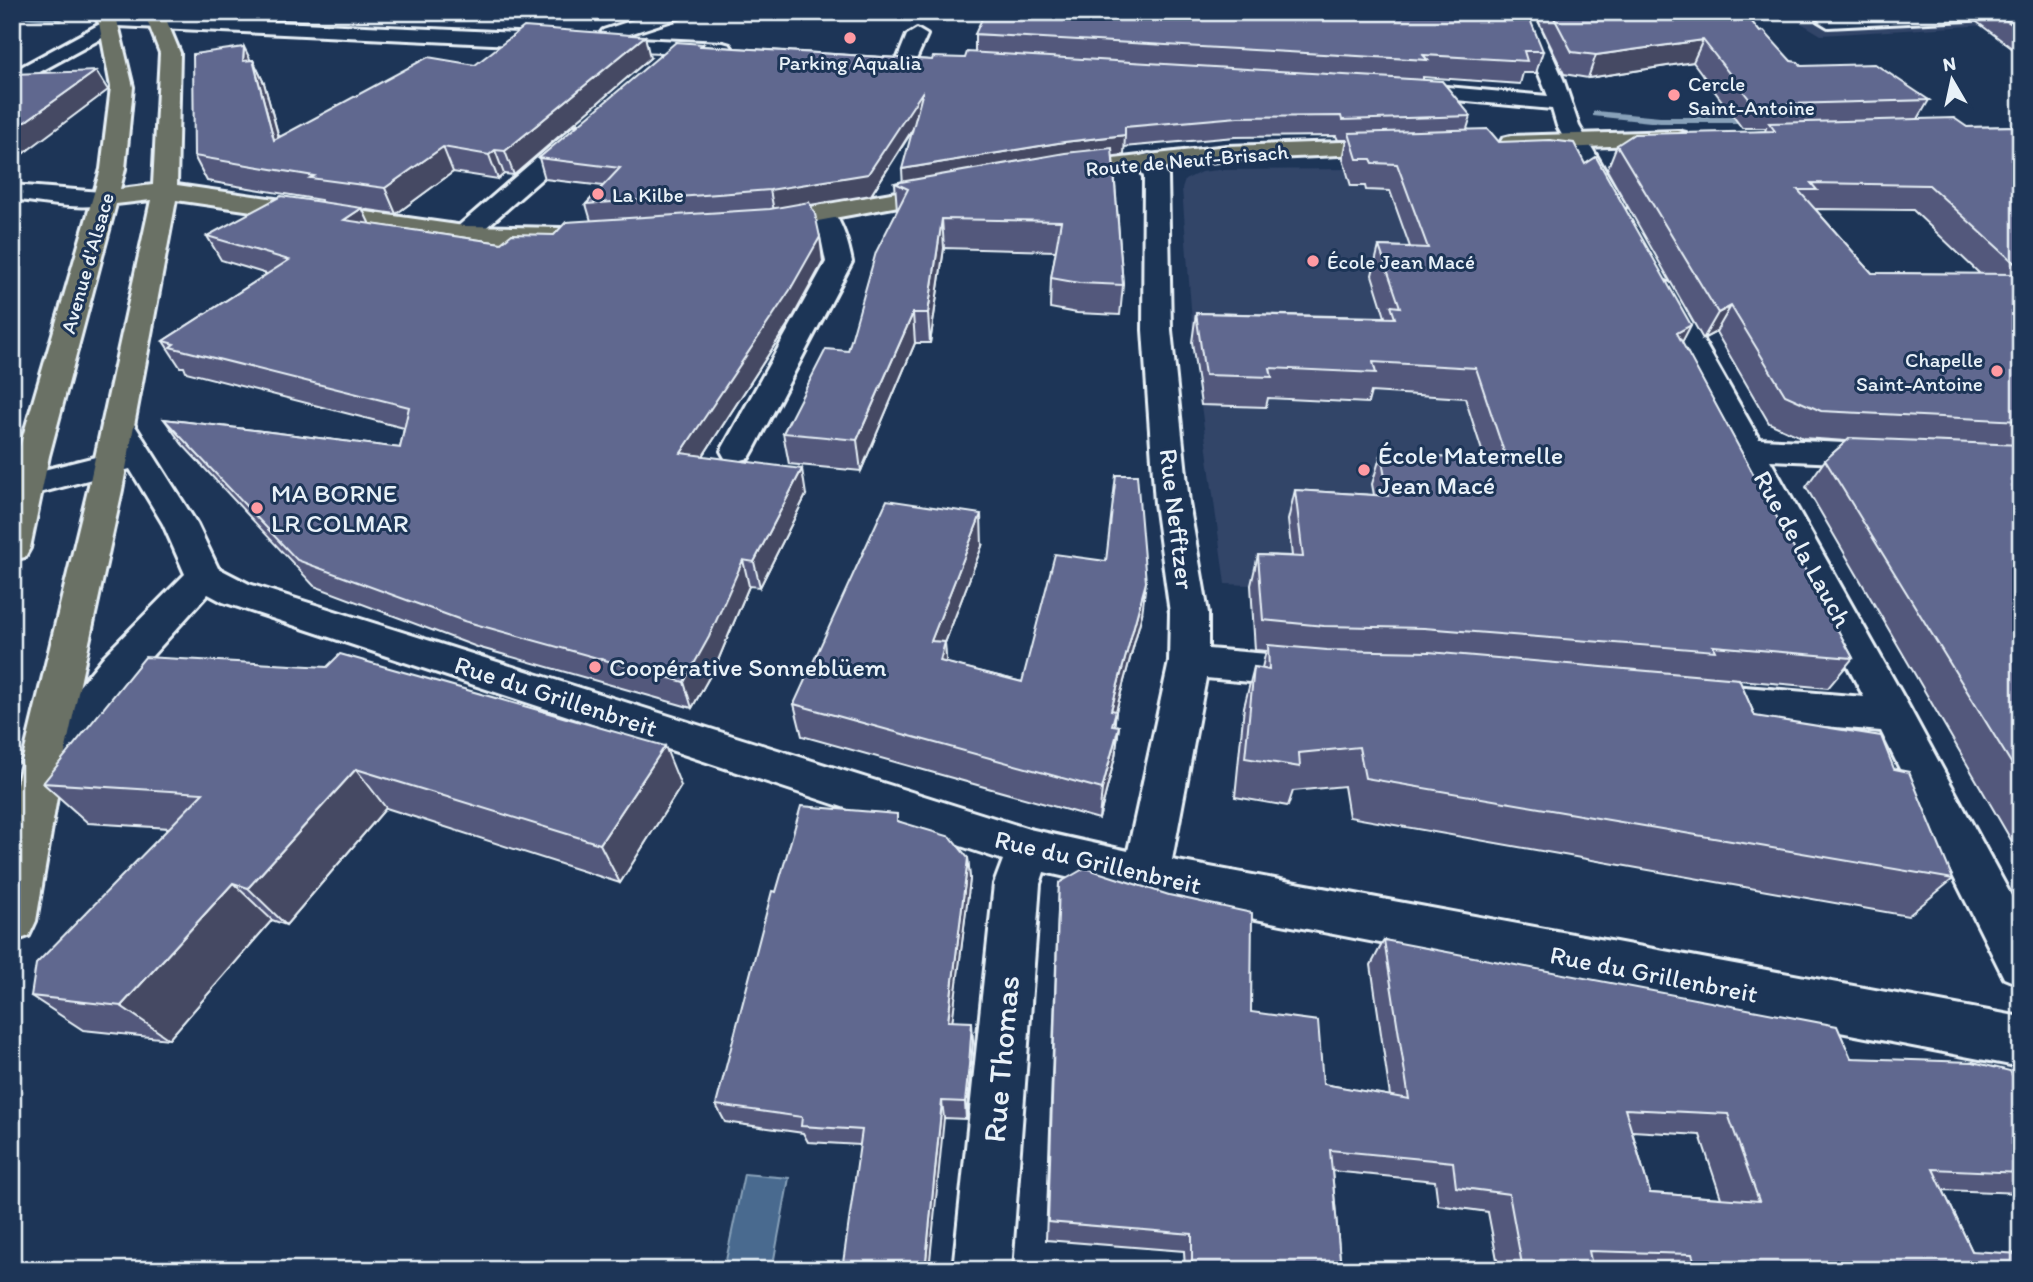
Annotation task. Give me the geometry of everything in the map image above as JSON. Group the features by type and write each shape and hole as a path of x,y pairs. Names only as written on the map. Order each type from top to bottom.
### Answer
{"main road":[{"path":"107,21 161,31 164,195 118,423"},
{"name":"Avenue d'Alsace","path":"12,548 19,487 113,169 122,87 107,21"},
{"path":"1490,144 1693,138"},
{"name":"Route de Neuf-Brisach","path":"1039,176 1227,153 1420,146"},
{"path":"735,226 976,185"},
{"path":"103,203 164,195 193,196 464,234 579,236"},
{"path":"12,921 42,762 125,459"}],"street":[{"path":"585,42 678,12"},
{"path":"1523,12 1553,79 1558,103 1627,231"},
{"path":"1828,21 1907,14 2010,12"},
{"path":"12,81 84,42 107,21"},
{"path":"161,31 224,35 273,29"},
{"path":"161,31 273,29 747,50"},
{"path":"917,35 900,59 933,61"},
{"path":"660,64 681,46"},
{"path":"1387,89 1558,103"},
{"path":"464,234 598,118"},
{"name":"Rue Nefftzer","path":"1146,874 1189,662 1189,613 1172,503 1157,330 1156,177 1149,161"},
{"path":"12,192 103,203"},
{"path":"12,206 103,203"},
{"path":"737,451 839,262 834,237 822,213"},
{"name":"Rue de la Lauch","path":"1646,264 1894,716 2021,962"},
{"path":"42,762 119,666 204,576 180,524 125,459 118,423"},
{"path":"1749,449 1912,456"},
{"path":"19,487 125,459"},
{"name":"Rue du Grillenbreit","path":"204,576 250,597 1029,849 1225,892 2021,1042"},
{"path":"1189,662 1343,674"},
{"path":"1660,696 1894,716"},
{"name":"Rue Thomas","path":"982,1270 1017,884 1029,849"}],"shaded area":[{"path":"1783,12 2021,12 2021,23 1821,35"},
{"path":"1399,164 1524,487 1462,480 1371,476 1379,526 1288,521 1295,587 1225,584 1195,361 1182,189 1185,180 1201,172 1218,170 1346,169"},
{"path":"744,1174 789,1178 772,1270 724,1270"}],"building":[{"path":"985,12 1527,12 1543,51 1524,51 1527,61 1423,55 1428,60 975,34"},
{"path":"1551,12 1744,12 1760,32 1764,31 1791,61 1802,66 1875,64 1929,100 1754,105 1703,40 1596,55 1572,52"},
{"path":"1995,12 2021,12 2021,31"},
{"path":"524,27 645,36 505,151 495,150 489,155 443,147 385,188 310,178 314,176 194,156 193,54 244,47 243,61 253,60 274,140 428,57 475,65"},
{"path":"676,42 703,44 700,46 932,60 933,57 965,58 967,52 1442,81 1471,116 1342,120 1341,116 1238,117 1125,127 1125,135 1064,142 902,169 923,91 868,174 770,190 586,204 620,168 539,158"},
{"path":"96,71 12,131 12,74"},
{"path":"1954,118 1967,127 2021,126 2021,269 1929,185 1811,183 1817,190 1798,190 1872,273 2021,274 2021,421 1821,411 1785,395 1731,306 1718,313 1617,145 1634,134 1775,131 1769,123"},
{"path":"1488,129 1499,142 1550,140 1574,143 1585,164 1596,157 1691,325 1677,333 1853,658 1713,646 1715,651 1424,628 1324,626 1263,620 1258,555 1303,557 1295,490 1388,496 1381,454 1507,461 1476,368 1373,362 1376,373 1270,368 1272,377 1205,375 1196,313 1395,318 1391,306 1400,307 1379,246 1428,248 1397,164 1357,159 1349,133"},
{"path":"1112,148 1123,285 1079,283 1051,278 1061,221 942,219 928,313 913,313 857,440 783,433 826,349 848,351 876,252 908,189 895,183 1065,153"},
{"path":"281,196 362,208 344,220 501,243 512,234 554,235 566,222 770,209 809,202 815,214 820,237 790,290 681,453 802,469 754,562 743,560 709,637 684,682 464,621 297,560 164,419 400,448 409,407 170,347 174,344 163,341 289,260 207,236"},
{"path":"1850,438 2021,445 2021,779 1825,460"},
{"path":"1116,475 1137,475 1146,582 1111,710 1116,711 1112,725 1119,726 1102,789 794,704 887,500 981,514 931,641 945,642 940,661 1022,682 1055,554 1106,561"},
{"path":"1268,645 1327,650 1429,652 1739,679 1755,716 1881,736 1894,769 1909,772 1953,879 1365,778 1359,747 1299,753 1300,767 1245,758 1254,667 1269,670"},
{"path":"340,654 665,746 600,844 356,769 248,888 233,883 121,1006 31,996 36,964 203,793 43,783 145,657 327,667"},
{"path":"801,806 897,814 897,821 951,837 968,858 948,1021 972,1022 969,1065 965,1102 942,1101 925,1270 842,1270 862,1130 801,1126 802,1117 716,1105 772,891 776,892"},
{"path":"1085,868 1169,895 1252,913 1251,1012 1318,1021 1323,1084 1409,1099 1384,940 1837,1026 1851,1058 1973,1062 2010,1071 2021,1091 2021,1173 1933,1169 1972,1251 2021,1254 2021,1270 1697,1270 1692,1254 1589,1251 1593,1270 1523,1270 1509,1194 1456,1187 1453,1162 1330,1150 1341,1270 1192,1270 1192,1234 1048,1222 1059,883","holes":["1625,1109 1728,1114 1759,1201 1650,1193"]}],"waterway":[{"path":"12,15 60,20"},
{"path":"1596,114 1660,120 1758,120"}],"place":[{"name":"Parking Aqualia","path":"850,38"},
{"name":"Cercle Saint-Antoine","path":"1674,95"},
{"name":"La Kilbe","path":"598,194"},
{"name":"École Jean Macé","path":"1313,261"},
{"name":"Chapelle Saint-Antoine","path":"1997,371"},
{"name":"École Maternelle Jean Macé","path":"1364,470"},
{"name":"MA BORNE LR COLMAR","path":"257,508"},
{"name":"Coopérative Sonneblüem","path":"595,667"}]}
